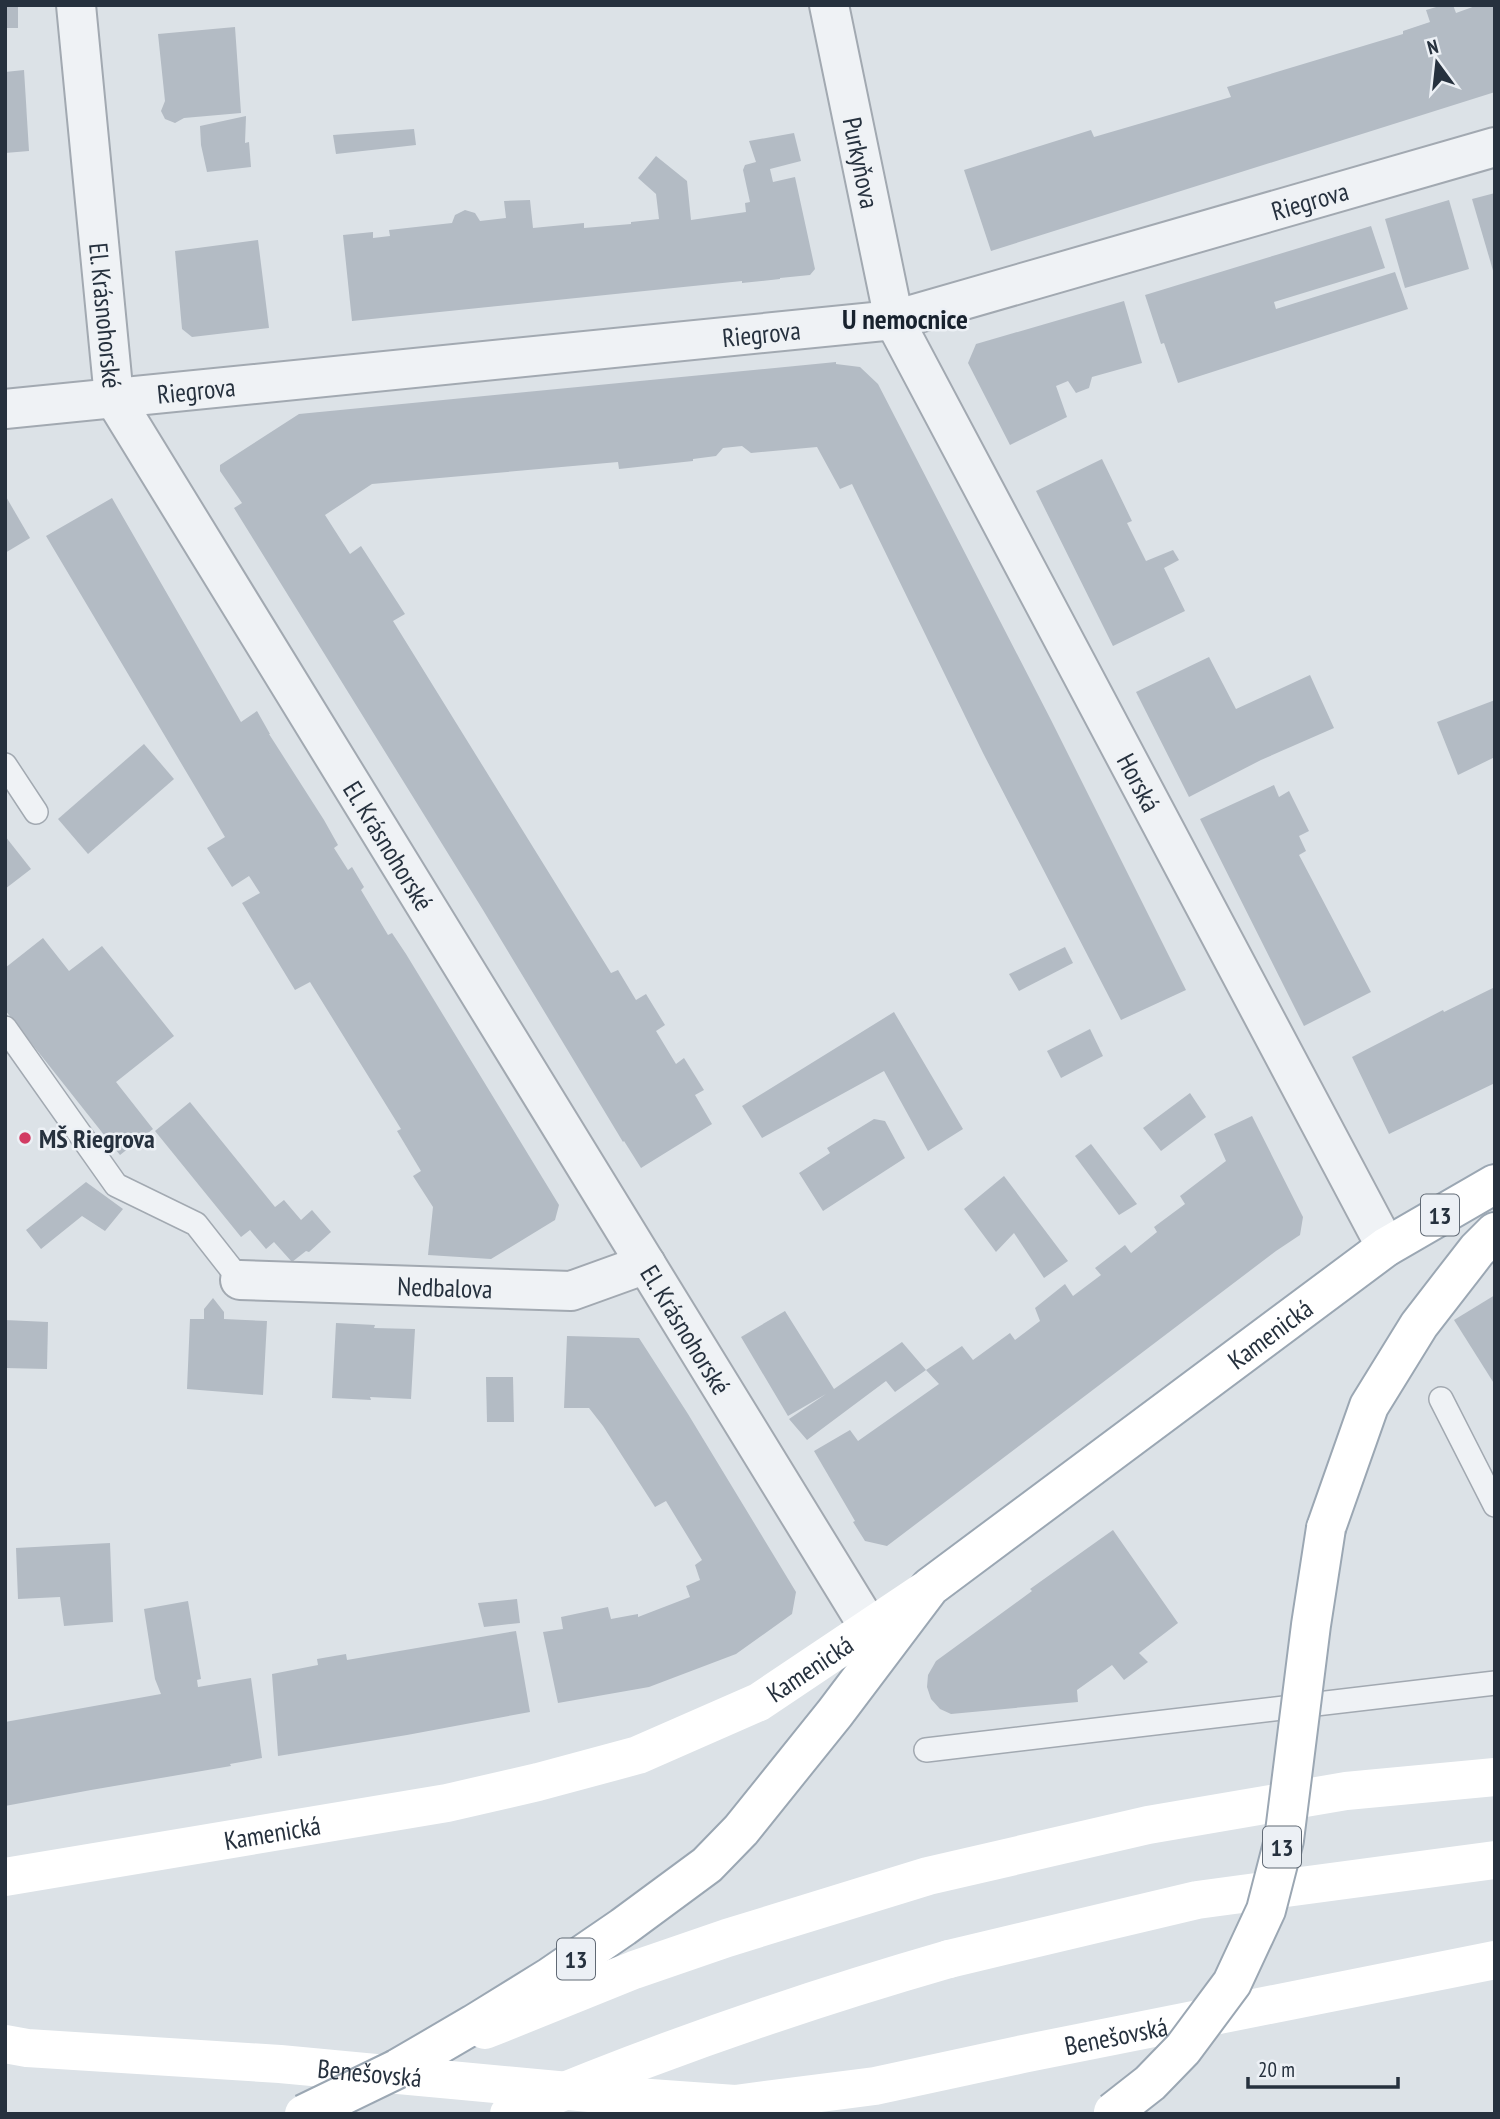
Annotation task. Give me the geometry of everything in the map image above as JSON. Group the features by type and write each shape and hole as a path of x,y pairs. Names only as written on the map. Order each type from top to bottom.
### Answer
{"main road":[{"name":"Kamenická","path":"5,1877 447,1803 538,1782 638,1755 759,1702 930,1587 1386,1247 1495,1184"},
{"name":"13","path":"1111,2114 1150,2083 1183,2049 1231,1983 1266,1910 1284,1840 1326,1528 1369,1406 1419,1325 1477,1250 1495,1232"},
{"name":"13","path":"304,2114 397,2068 528,1991 613,1934 706,1865 741,1830 835,1713 930,1587"},
{"path":"397,2068 514,2017 634,1970 727,1938 928,1876 1187,1818 1346,1791 1495,1777"},
{"path":"509,2114 665,2051 846,1989 949,1959 1197,1900 1495,1860"},
{"name":"Benešovská","path":"5,2044 27,2048 280,2064 737,2109 875,2086 1495,1960"}],"street":[{"name":"El. Krásnohorské","path":"76,5 114,398 870,1629"},
{"name":"Purkyňova","path":"829,5 894,320"},
{"name":"Riegrova","path":"5,409 894,320 1495,147"},
{"name":"Horská","path":"894,320 1386,1247"},
{"name":"Nedbalova","path":"240,1280 571,1291 646,1264"}],"lane":[{"path":"5,765 36,812"},
{"path":"5,1028 116,1185 196,1224 240,1280"},
{"path":"1441,1399 1495,1504"},
{"path":"926,1750 1495,1683"}],"building":[{"path":"5,5 18,5 18,28 5,28"},
{"path":"1453,5 1456,13 1478,5 1495,5 1495,92 991,251 964,170 1091,130 1094,137 1231,97 1227,87 1403,34 1403,31 1430,22 1426,10"},
{"path":"235,27 241,113 184,118 175,123 165,119 161,111 165,101 158,34"},
{"path":"24,70 29,151 5,153 5,72"},
{"path":"246,116 245,143 249,142 251,167 207,172 200,126"},
{"path":"414,129 416,145 336,154 333,135"},
{"path":"794,133 801,161 770,169 773,182 795,177 815,269 810,275 352,321 343,235 373,232 373,238 390,236 389,230 452,223 455,215 465,210 475,213 480,221 506,218 504,201 530,200 533,228 584,223 584,228 659,219 656,194 638,178 656,156 687,181 691,220 746,212 745,203 750,202 743,170 745,165 756,162 749,141"},
{"path":"1495,193 1495,274 1494,274 1472,199"},
{"path":"1449,200 1469,269 1405,288 1385,219"},
{"path":"1371,226 1385,268 1274,302 1276,309 1395,272 1408,309 1178,383 1164,343 1161,344 1145,295"},
{"path":"258,240 269,328 192,337 182,329 175,251"},
{"path":"1124,301 1142,363 1092,377 1089,388 1076,393 1068,381 1056,386 1067,417 1010,445 968,363 976,344"},
{"path":"836,362 860,367 878,384 1186,990 1121,1020 983,753 852,484 840,489 817,447 751,453 742,446 723,448 716,456 693,461 619,469 618,462 372,484 325,515 350,554 361,546 405,614 393,621 611,973 618,970 636,1000 646,994 665,1025 656,1031 676,1064 684,1058 704,1090 695,1095 712,1124 641,1168 234,508 242,503 220,471 220,465 299,414"},
{"path":"1102,459 1132,521 1127,523 1146,561 1173,550 1179,560 1164,568 1185,611 1113,646 1036,491"},
{"path":"5,495 30,538 5,553"},
{"path":"112,498 241,722 257,711 324,820 338,845 334,848 348,870 352,867 364,887 361,890 388,935 392,933 406,954 559,1205 555,1220 491,1259 428,1255 433,1207 413,1176 421,1171 397,1131 401,1129 310,982 295,990 242,903 260,893 249,876 232,887 207,848 225,837 46,536"},
{"path":"1209,657 1236,709 1310,675 1334,728 1261,760 1189,797 1136,692"},
{"path":"1495,700 1495,757 1458,775 1437,722"},
{"path":"144,744 174,779 88,854 58,819"},
{"path":"1274,785 1279,797 1289,791 1309,831 1299,836 1306,851 1299,855 1371,992 1304,1026 1200,819"},
{"path":"5,836 31,869 5,889"},
{"path":"43,938 69,971 102,946 174,1036 116,1082 153,1129 120,1155 5,1010 5,968"},
{"path":"1065,947 1073,963 1019,991 1009,974"},
{"path":"1495,987 1495,1083 1389,1134 1352,1057 1443,1010 1444,1012"},
{"path":"894,1012 963,1129 928,1151 884,1071 762,1138 742,1106"},
{"path":"1090,1029 1103,1056 1061,1078 1047,1051"},
{"path":"1190,1093 1206,1117 1161,1151 1143,1128"},
{"path":"190,1102 275,1207 284,1200 301,1220 312,1210 331,1232 309,1252 306,1251 292,1262 274,1242 266,1249 250,1230 241,1237 155,1131"},
{"path":"1252,1116 1303,1217 1300,1235 887,1546 865,1541 814,1451 850,1430 858,1441 939,1384 926,1370 962,1346 973,1360 1010,1333 1015,1340 1040,1321 1035,1308 1065,1284 1073,1296 1101,1275 1095,1268 1125,1245 1131,1253 1157,1232 1154,1227 1185,1204 1180,1196 1226,1161 1214,1134"},
{"path":"874,1119 885,1121 905,1158 823,1211 799,1173 830,1153 827,1148"},
{"path":"1091,1144 1137,1204 1119,1215 1075,1156"},
{"path":"1004,1176 1068,1261 1044,1278 1014,1233 996,1252 964,1209"},
{"path":"86,1182 123,1209 105,1231 82,1216 41,1249 26,1230"},
{"path":"1495,1295 1495,1385 1454,1320"},
{"path":"213,1298 224,1312 224,1319 267,1321 263,1395 187,1389 190,1319 204,1319 204,1309"},
{"path":"785,1311 834,1389 902,1342 926,1370 895,1392 886,1381 807,1440 789,1419 826,1394 788,1416 741,1337"},
{"path":"5,1320 48,1322 47,1369 5,1368"},
{"path":"336,1323 375,1325 374,1328 415,1329 411,1399 332,1398"},
{"path":"567,1336 639,1338 796,1592 792,1614 736,1654 649,1687 558,1703 543,1632 563,1629 561,1617 608,1607 611,1619 638,1614 638,1617 690,1597 686,1586 700,1580 695,1565 702,1560 666,1501 655,1507 589,1408 564,1408"},
{"path":"486,1377 513,1377 514,1422 487,1422"},
{"path":"1113,1530 1178,1623 1139,1653 1148,1662 1124,1680 1112,1665 1077,1690 1078,1702 951,1714 940,1709 931,1699 927,1687 928,1675 936,1661"},
{"path":"110,1543 113,1622 64,1626 60,1597 18,1599 16,1548"},
{"path":"517,1599 520,1623 484,1627 478,1603"},
{"path":"188,1601 201,1679 197,1680 198,1687 251,1678 262,1758 230,1764 231,1766 5,1806 5,1722 161,1694 155,1679 144,1609"},
{"path":"516,1631 530,1712 278,1756 272,1674 318,1665 317,1659 346,1654 347,1660"}],"place":[{"name":"MŠ Riegrova","path":"25,1138"}],"district":[{"name":"U nemocnice","path":"905,318"}]}
